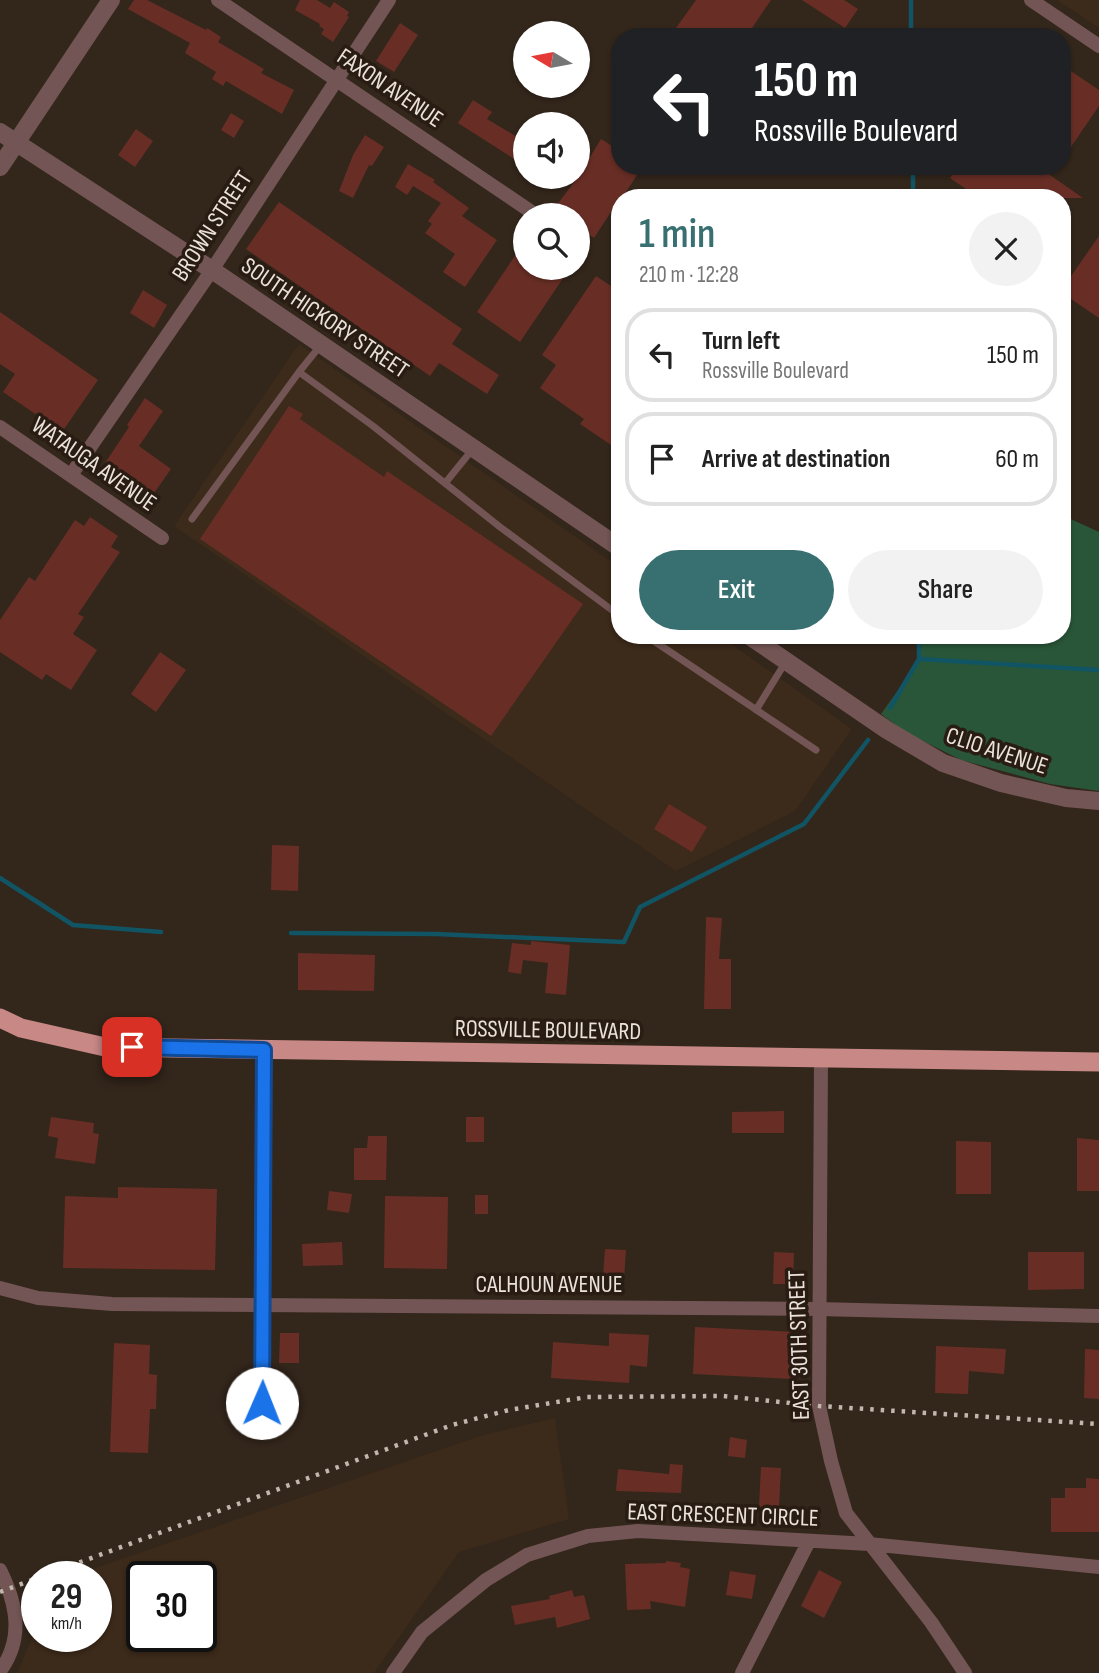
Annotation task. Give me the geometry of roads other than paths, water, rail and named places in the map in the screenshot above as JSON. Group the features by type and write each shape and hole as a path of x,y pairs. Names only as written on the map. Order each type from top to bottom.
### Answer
{"highway":[{"name":"ROSSVILLE BOULEVARD","path":"0,1018 22,1028 105,1047 1099,1062"}],"street":[{"path":"0,167 111,0"},
{"name":"FAXON AVENUE","path":"218,0 518,203"},
{"name":"BROWN STREET","path":"71,475 212,270 335,78 389,0"},
{"path":"1031,0 1099,46"},
{"name":"SOUTH HICKORY STREET","path":"0,132 212,270 611,542"},
{"name":"WATAUGA AVENUE","path":"0,427 162,538"},
{"path":"761,644 786,662"},
{"name":"CLIO AVENUE","path":"786,662 887,730 943,763 1001,783 1066,798 1099,801"},
{"path":"262,1403 264,1050"},
{"name":"EAST 30TH STREET","path":"821,1058 818,1309 819,1406 823,1428 846,1513 931,1622 965,1673"},
{"name":"CALHOUN AVENUE","path":"0,1288 38,1298 112,1304 818,1309 1099,1316"},
{"name":"EAST CRESCENT CIRCLE","path":"393,1673 422,1632 486,1580 527,1555 588,1536 638,1531 870,1544 1099,1567"},
{"path":"742,1673 808,1541"},
{"path":"0,1570 15,1613 16,1636 10,1657 0,1671"}],"lane":[{"path":"192,519 320,345"},
{"path":"299,372 611,609"},
{"path":"446,482 474,448"},
{"path":"663,644 816,750"},
{"path":"756,710 786,662"}],"waterway":[{"path":"911,0 911,28"},
{"path":"913,175 913,189"},
{"path":"890,708 919,659 919,644"},
{"path":"919,659 1099,670"},
{"path":"291,933 436,934 624,942 640,907 804,824 868,740"},
{"path":"0,878 73,925 161,932"}],"railway":[{"path":"83,1561 452,1425 509,1410 587,1397 723,1396 819,1406 1099,1424"},
{"path":"0,1592 21,1584"}]}
